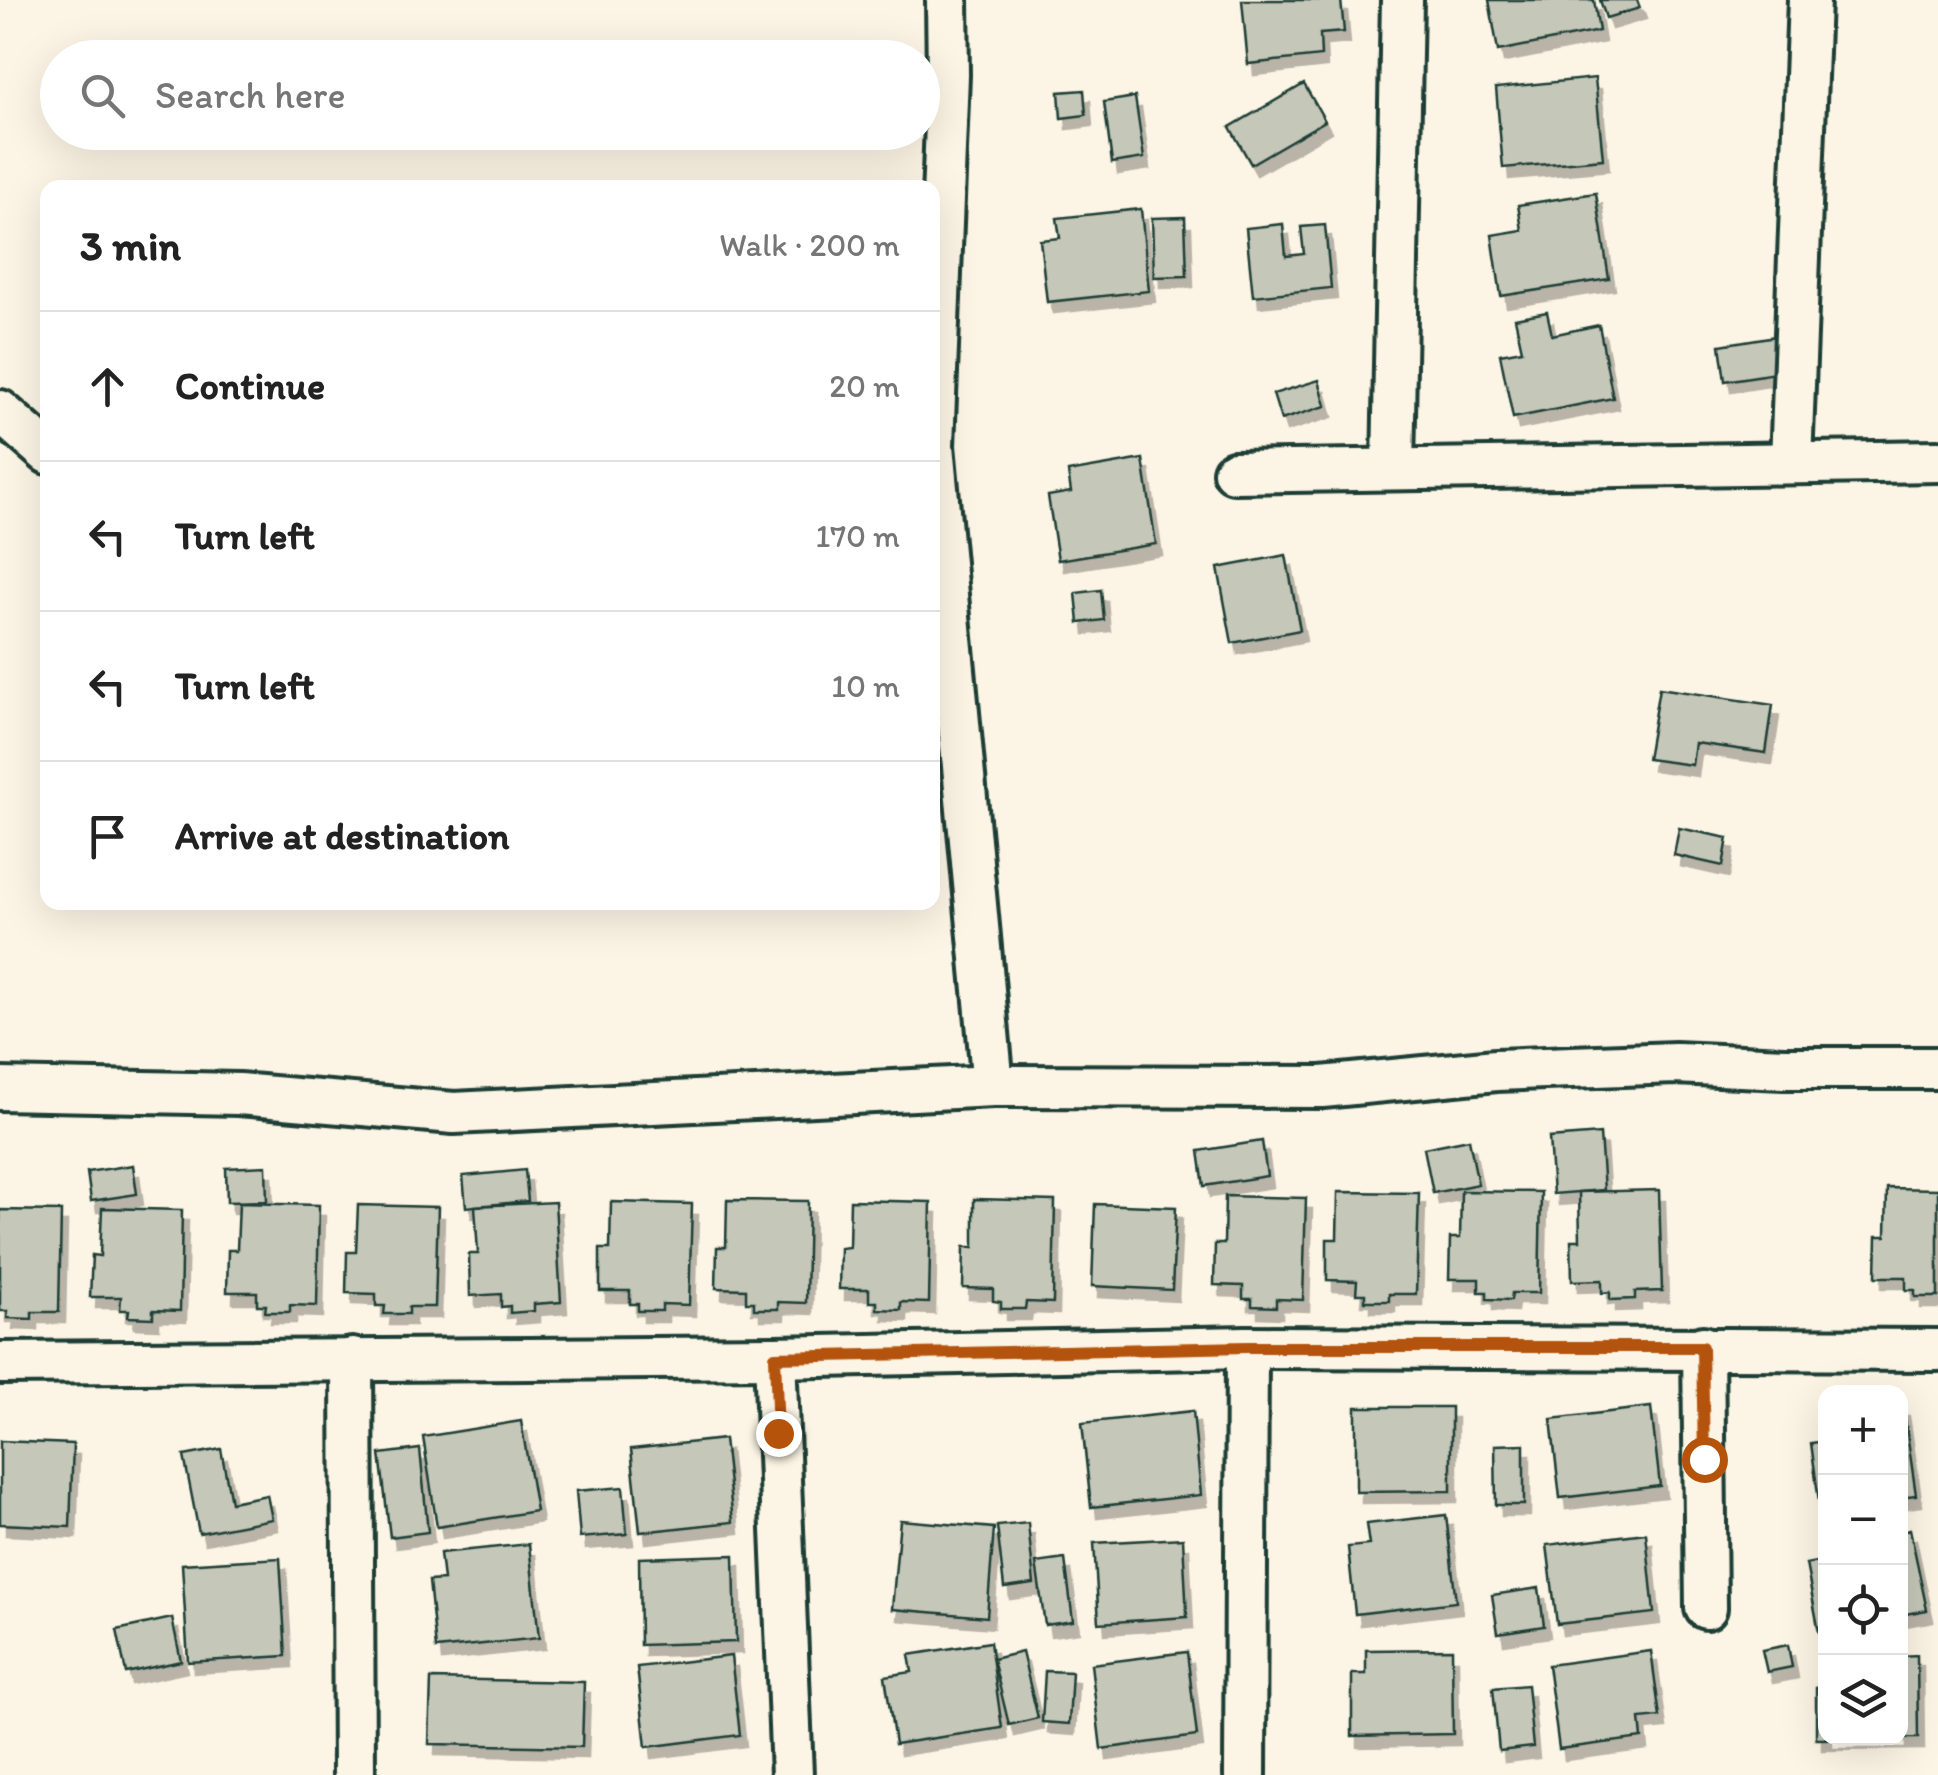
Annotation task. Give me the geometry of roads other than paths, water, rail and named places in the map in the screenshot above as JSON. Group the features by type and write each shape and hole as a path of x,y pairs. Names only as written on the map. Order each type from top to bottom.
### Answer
{"street":[{"path":"940,273 947,0"},
{"path":"1394,469 1402,0"},
{"path":"1791,462 1809,0"},
{"path":"0,411 40,446"},
{"path":"1234,472 1938,461"},
{"path":"940,521 993,1086"},
{"path":"0,1090 239,1094 454,1113 993,1086 1322,1087 1496,1070 1676,1063 1938,1068"},
{"path":"1245,1775 1247,1347"},
{"path":"0,1363 775,1357 1247,1347 1938,1350"},
{"path":"1702,1347 1706,1608"},
{"path":"775,1357 792,1775"},
{"path":"352,1358 354,1775"}]}
